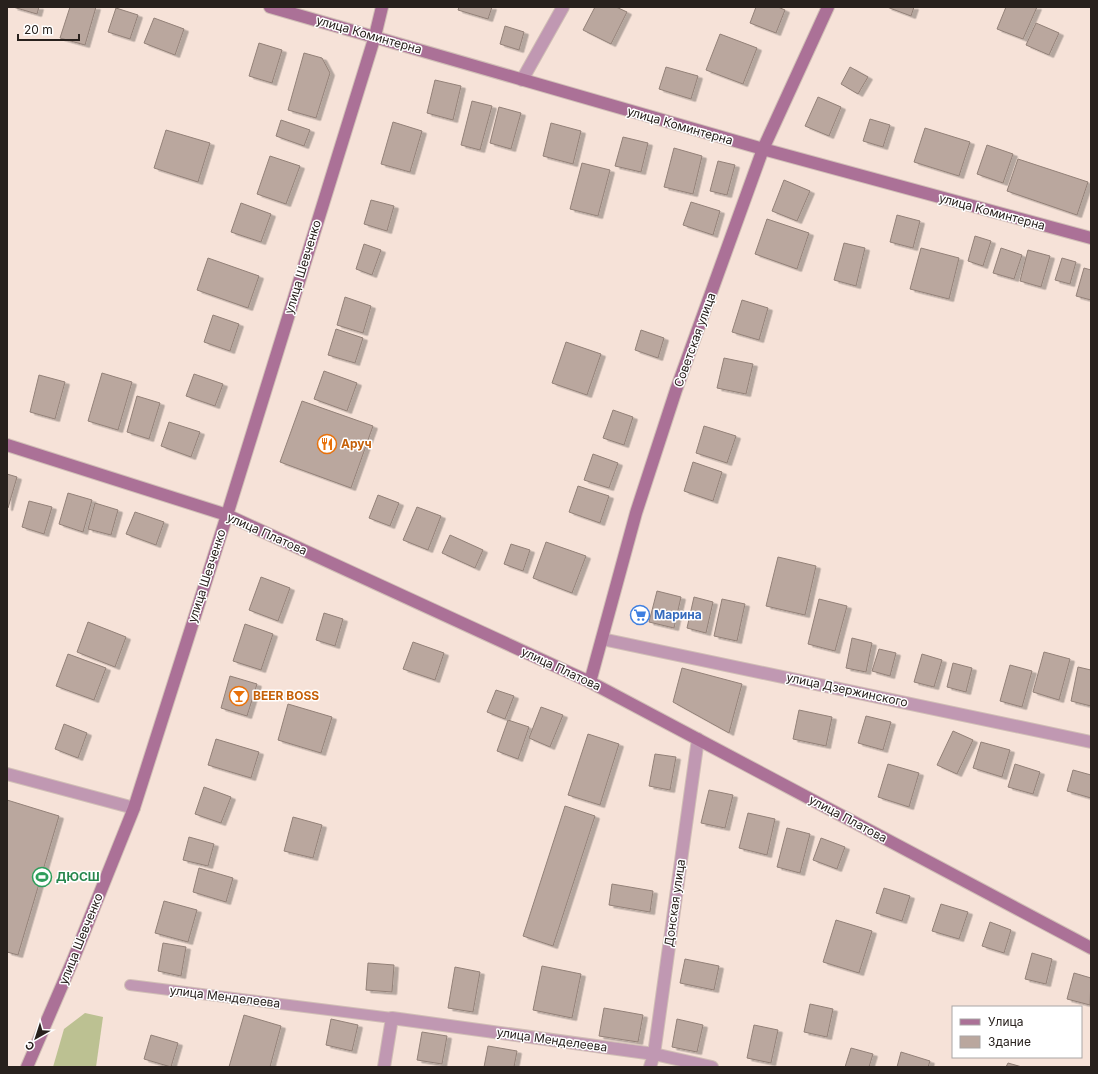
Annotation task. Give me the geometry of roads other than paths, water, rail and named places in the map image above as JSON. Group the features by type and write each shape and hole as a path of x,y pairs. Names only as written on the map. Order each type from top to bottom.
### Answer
{"street":[{"name":"улица Коминтерна","path":"270,7 763,149 1091,238"},
{"name":"улица Шевченко","path":"27,1067 73,960 134,808 227,515 382,7"},
{"path":"522,80 563,7"},
{"name":"Советская улица","path":"590,682 636,513 676,390 763,149 828,7"},
{"name":"улица Платова","path":"7,445 227,515 590,682 1091,948"},
{"name":"улица Дзержинского","path":"602,639 1091,742"},
{"name":"Донская улица","path":"650,1067 654,1054 698,738"},
{"path":"7,774 134,808"},
{"path":"384,1067 392,1018"},
{"name":"улица Менделеева","path":"392,1018 654,1054 712,1067"}],"lane":[{"name":"улица Менделеева","path":"130,985 392,1018"}],"place":[{"name":"Аруч","path":"327,444"},
{"name":"Марина","path":"640,615"},
{"name":"BEER BOSS","path":"239,696"},
{"name":"ДЮСШ","path":"42,877"}]}
